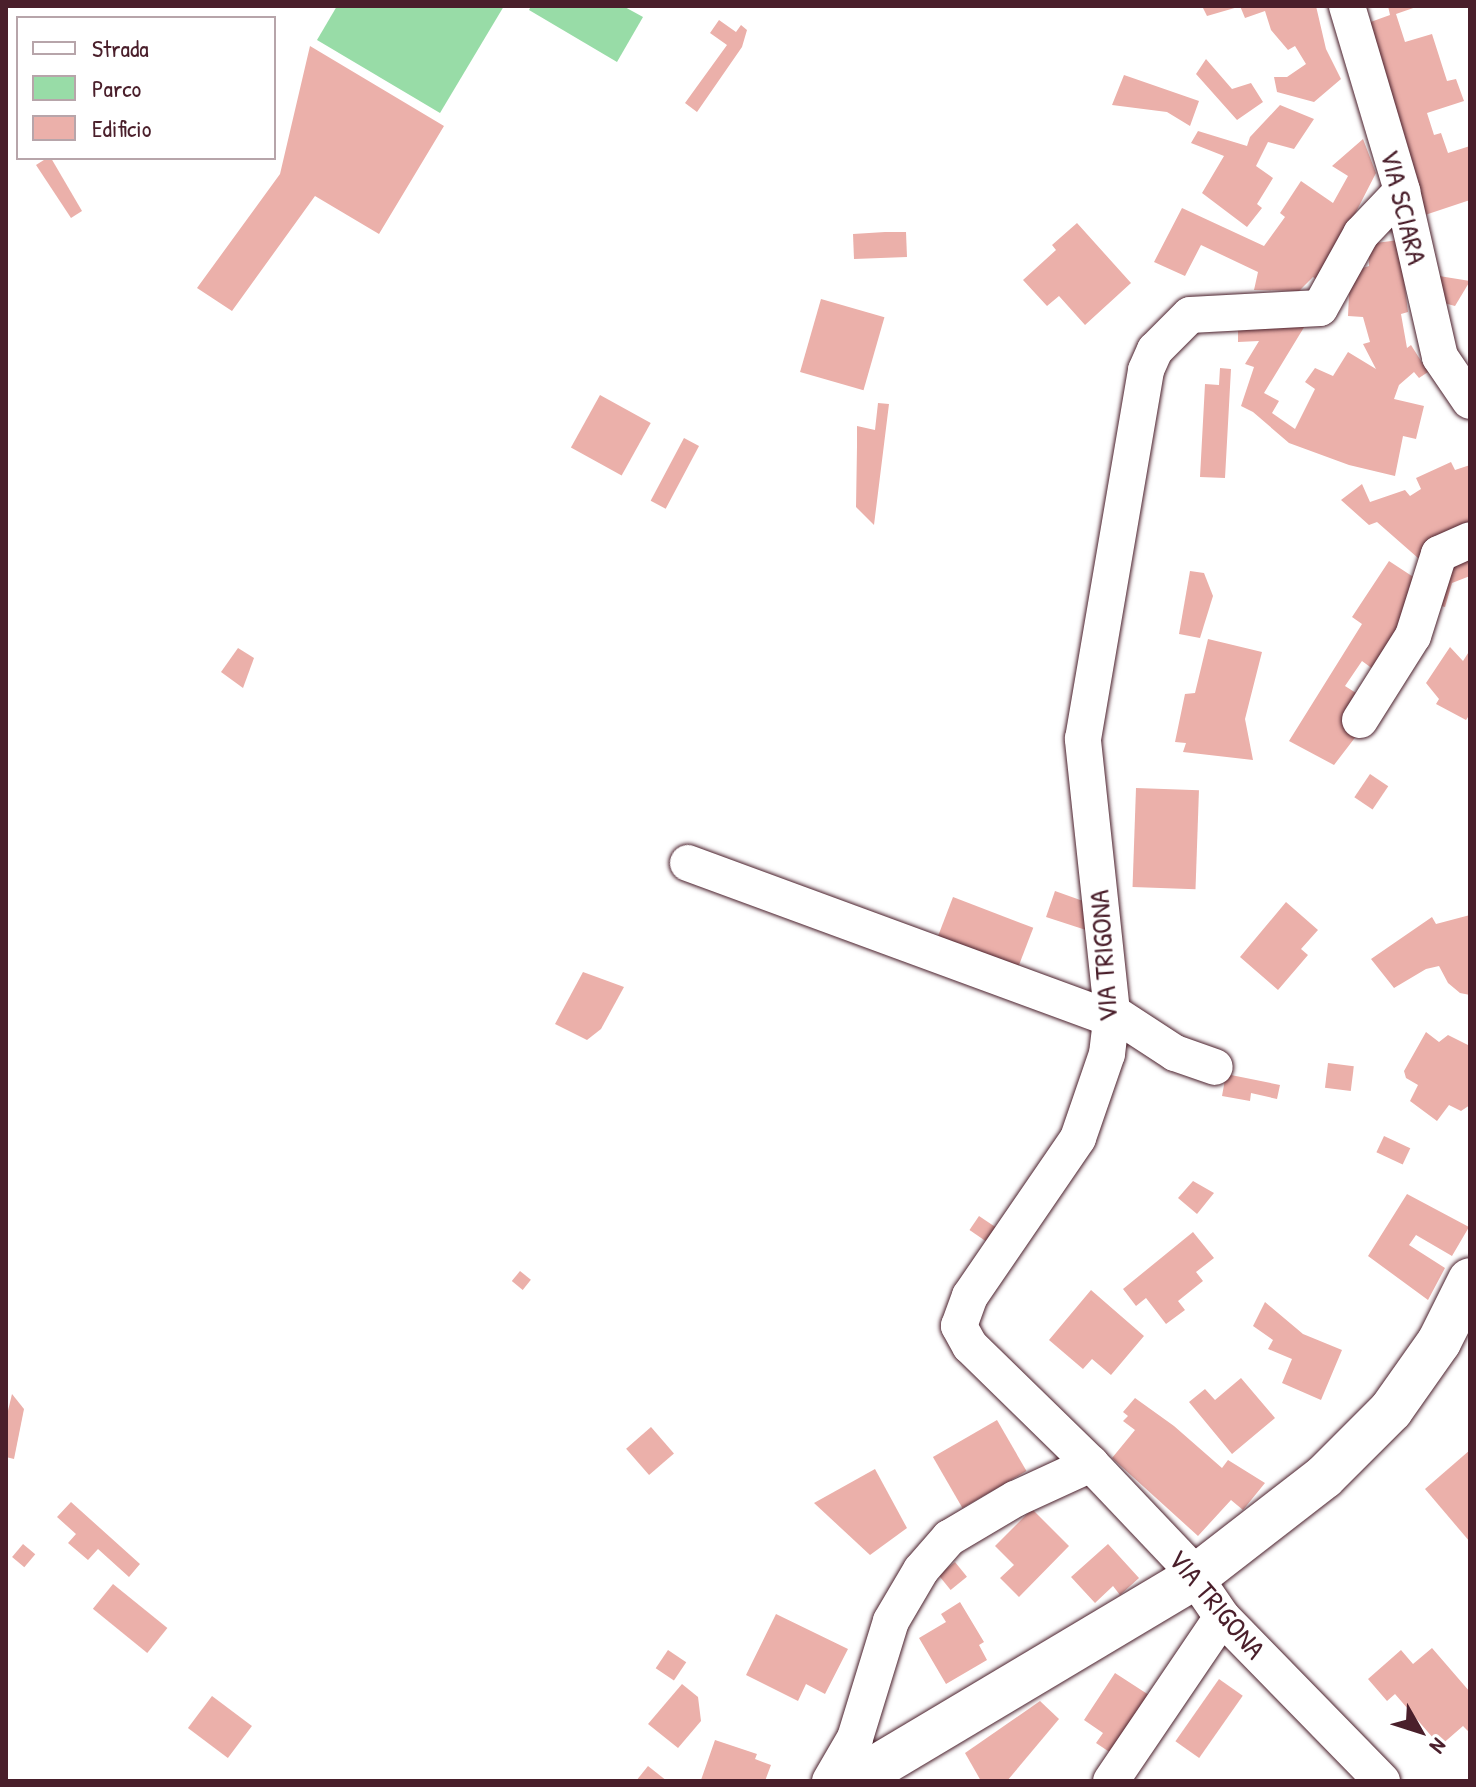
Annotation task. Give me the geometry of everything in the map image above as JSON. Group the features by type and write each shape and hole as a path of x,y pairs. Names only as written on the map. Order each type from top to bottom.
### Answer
{"street":[{"name":"VIA SCIARA","path":"1347,6 1402,191 1440,357 1470,401"},
{"name":"VIA TRIGONA","path":"1382,1781 1222,1617 1195,1577 1091,1464 970,1346 959,1326 970,1296 1078,1138 1107,1054 1111,1015 1083,739 1146,370 1155,350 1190,315 1320,308 1361,234 1402,191"},
{"path":"1360,720 1413,636 1439,554 1470,540"},
{"path":"688,863 1111,1015 1175,1053 1215,1067"},
{"path":"853,1781 1195,1577 1324,1477 1391,1410 1439,1342 1470,1280"},
{"path":"830,1781 855,1738 891,1621 921,1570 949,1538 1015,1499 1091,1464"},
{"path":"1111,1781 1222,1617"}],"green space":[{"path":"337,6 504,6 440,113 317,40"},
{"path":"531,6 623,6 643,17 617,62 529,10"}],"building":[{"path":"1202,6 1238,6 1238,7 1207,16"},
{"path":"1240,6 1316,6 1326,49 1341,79 1314,102 1277,92 1274,77 1287,77 1306,64 1295,46 1288,50 1271,30 1265,11 1245,18"},
{"path":"1388,6 1419,6 1396,14 1405,42 1432,34 1447,81 1456,79 1464,101 1427,113 1434,135 1441,133 1448,153 1470,146 1470,200 1425,215 1365,24 1390,15"},
{"path":"719,20 736,32 741,25 747,30 742,47 697,112 685,103 727,45 710,33"},
{"path":"310,46 444,126 379,234 315,196 232,311 197,288 280,174"},
{"path":"1206,59 1232,89 1251,83 1263,102 1237,120 1196,74"},
{"path":"1124,75 1199,101 1190,126 1167,112 1112,105"},
{"path":"1280,105 1314,119 1294,149 1268,142 1256,166 1273,178 1257,204 1262,208 1247,227 1202,193 1224,156 1191,143 1198,131 1247,146 1250,137"},
{"path":"1363,139 1376,173 1320,282 1313,277 1299,291 1254,290 1258,272 1201,245 1185,276 1154,262 1182,208 1264,246 1285,217 1280,213 1301,181 1333,203 1348,176 1332,166"},
{"path":"44,160 52,160 82,211 71,218 36,165"},
{"path":"1077,223 1131,283 1085,325 1059,296 1047,306 1023,280 1056,250 1052,245"},
{"path":"906,232 907,257 854,259 853,234"},
{"path":"1399,240 1408,312 1401,314 1407,348 1411,345 1428,372 1419,378 1414,372 1399,385 1394,399 1424,406 1416,439 1403,436 1395,476 1349,465 1289,443 1253,412 1241,406 1254,367 1245,364 1259,341 1238,342 1238,323 1306,324 1264,393 1279,401 1272,413 1295,429 1315,389 1305,382 1315,368 1333,376 1348,352 1376,369 1363,344 1370,342 1363,317 1348,316 1350,272 1369,266 1368,244"},
{"path":"1433,275 1470,281 1455,306 1440,302"},
{"path":"821,299 884,317 863,390 800,372"},
{"path":"1220,368 1231,369 1225,478 1200,477 1205,384 1219,385"},
{"path":"600,395 651,423 622,476 571,447"},
{"path":"878,403 889,404 874,525 856,507 857,426 875,430"},
{"path":"684,438 699,446 666,509 651,501"},
{"path":"1451,462 1455,470 1470,465 1470,524 1418,558 1377,522 1369,525 1341,500 1362,484 1370,502 1405,490 1410,496 1421,489 1416,478"},
{"path":"1470,553 1470,576 1452,583 1445,607 1430,603 1444,567"},
{"path":"1389,561 1421,582 1377,672 1362,661 1345,686 1367,700 1357,735 1334,765 1289,741 1362,624 1352,617"},
{"path":"1190,571 1204,573 1213,596 1200,638 1179,634"},
{"path":"1208,639 1262,652 1245,719 1253,760 1183,752 1186,743 1175,742 1185,694 1195,693"},
{"path":"1450,647 1463,661 1470,650 1470,714 1466,720 1436,704 1439,699 1426,683"},
{"path":"238,648 254,658 243,688 221,672"},
{"path":"1370,774 1388,786 1373,810 1354,797"},
{"path":"1136,788 1199,790 1196,889 1133,887"},
{"path":"1055,891 1083,901 1089,931 1046,917"},
{"path":"953,897 1033,928 1018,968 938,937"},
{"path":"1286,902 1318,930 1301,949 1308,955 1278,990 1240,957"},
{"path":"1470,915 1470,995 1460,993 1448,983 1439,966 1426,969 1394,988 1371,959 1432,917 1436,924"},
{"path":"583,972 624,987 601,1029 587,1040 555,1024"},
{"path":"1426,1032 1439,1042 1448,1035 1470,1046 1470,1105 1461,1111 1449,1105 1437,1121 1410,1101 1418,1085 1406,1078 1404,1071"},
{"path":"1328,1063 1354,1066 1351,1091 1325,1088"},
{"path":"1226,1074 1280,1085 1277,1099 1251,1093 1250,1101 1222,1096"},
{"path":"1384,1136 1410,1148 1403,1165 1376,1152"},
{"path":"1193,1181 1214,1193 1197,1214 1178,1198"},
{"path":"1407,1194 1469,1227 1452,1256 1416,1235 1409,1245 1445,1268 1428,1300 1368,1256"},
{"path":"979,1216 997,1228 988,1242 969,1230"},
{"path":"1193,1232 1214,1258 1196,1272 1203,1281 1178,1301 1185,1310 1166,1324 1146,1298 1136,1306 1123,1289"},
{"path":"520,1271 531,1280 523,1290 512,1281"},
{"path":"1091,1290 1144,1336 1111,1375 1092,1359 1083,1369 1049,1340"},
{"path":"1265,1302 1303,1334 1342,1350 1321,1400 1282,1383 1292,1359 1268,1349 1273,1340 1253,1326"},
{"path":"1241,1378 1275,1418 1232,1454 1189,1402 1205,1389 1215,1400"},
{"path":"12,1394 24,1409 14,1459 6,1457 6,1419"},
{"path":"1135,1398 1174,1426 1222,1468 1228,1460 1265,1483 1243,1510 1231,1500 1198,1536 1112,1458 1135,1430 1123,1421 1128,1416 1123,1412"},
{"path":"997,1420 1026,1471 962,1508 933,1457"},
{"path":"651,1427 674,1453 649,1475 626,1449"},
{"path":"1470,1450 1470,1542 1425,1489"},
{"path":"875,1469 907,1528 870,1555 814,1503"},
{"path":"71,1502 140,1564 129,1577 98,1549 88,1560 68,1543 76,1534 57,1517"},
{"path":"1032,1509 1069,1546 1019,1597 1000,1578 1014,1565 995,1546"},
{"path":"23,1544 35,1554 24,1567 12,1557"},
{"path":"1108,1544 1139,1578 1120,1595 1113,1586 1095,1603 1071,1577"},
{"path":"955,1562 967,1577 951,1590 939,1575"},
{"path":"113,1584 167,1628 147,1653 93,1609"},
{"path":"960,1602 984,1642 979,1645 987,1660 946,1684 919,1638 946,1622 941,1614"},
{"path":"776,1614 848,1649 825,1694 806,1684 798,1701 746,1675"},
{"path":"1432,1648 1470,1692 1470,1733 1463,1726 1440,1746 1395,1694 1387,1701 1368,1679 1401,1650 1413,1664"},
{"path":"668,1650 686,1662 674,1681 656,1668"},
{"path":"1115,1673 1152,1697 1114,1755 1096,1743 1103,1733 1084,1720"},
{"path":"1219,1679 1243,1696 1199,1758 1175,1741"},
{"path":"682,1684 698,1697 701,1721 678,1748 648,1724"},
{"path":"212,1696 252,1726 228,1758 188,1728"},
{"path":"1040,1701 1059,1719 1007,1781 981,1781 965,1753"},
{"path":"715,1740 757,1754 755,1759 771,1765 765,1781 701,1780"},
{"path":"648,1766 667,1781 636,1781"}]}
